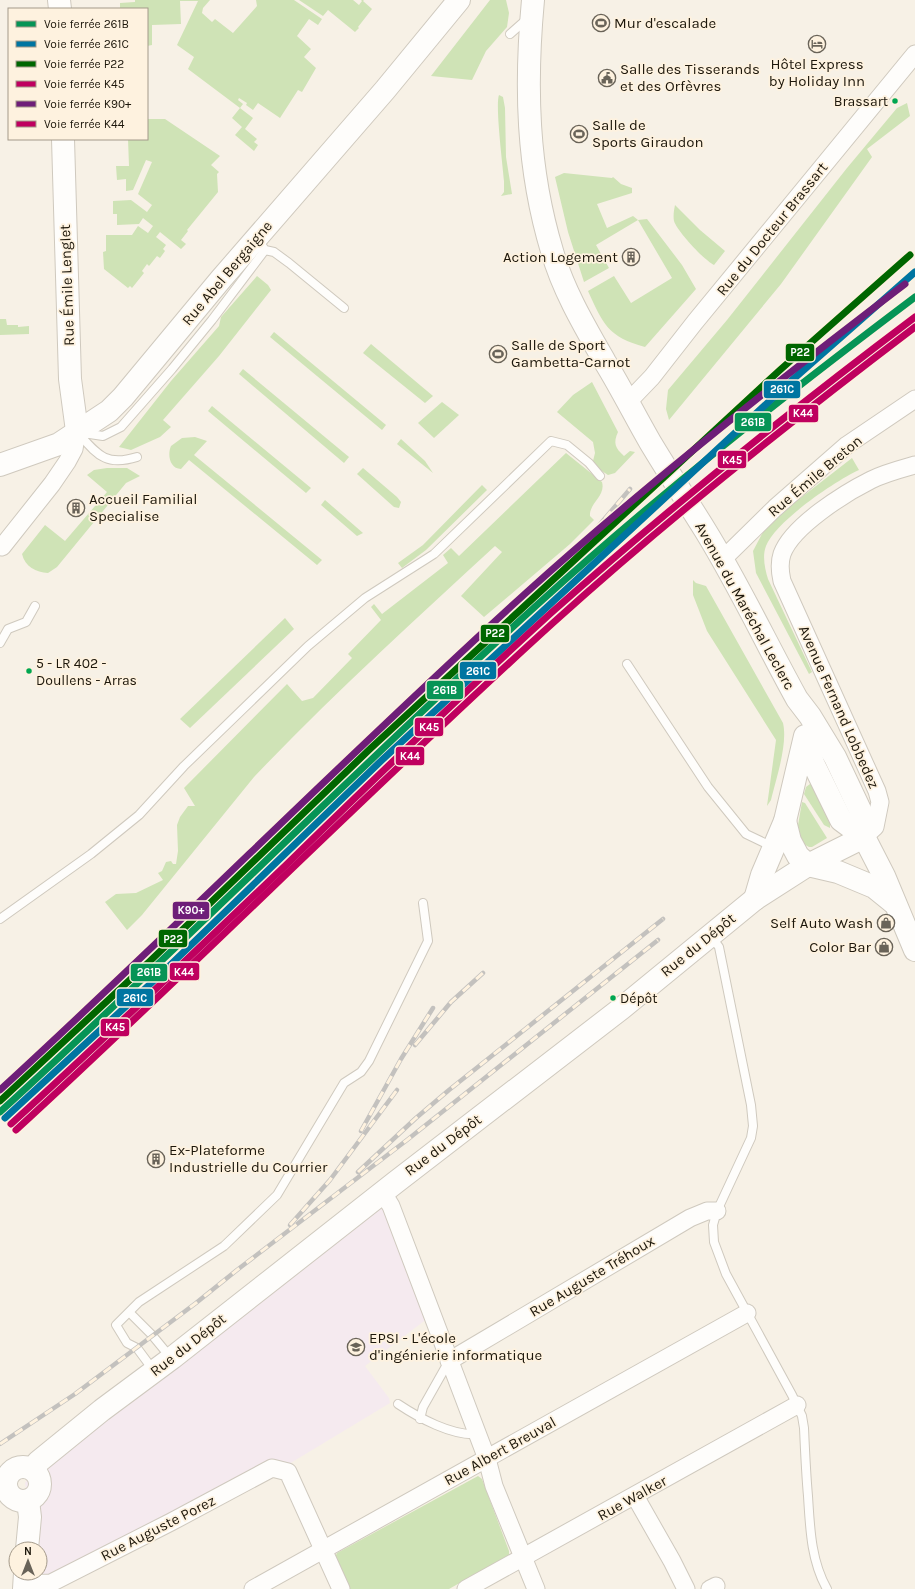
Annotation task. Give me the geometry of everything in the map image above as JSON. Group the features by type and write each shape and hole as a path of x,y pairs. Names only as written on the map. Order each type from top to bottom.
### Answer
{"main road":[{"name":"Rue Abel Bergaigne","path":"0,465 59,444 109,411 123,397 222,279 262,243 460,0"},
{"name":"Avenue du Maréchal Leclerc","path":"532,8 528,64 529,131 535,177 552,252 567,290 650,442 717,552 797,699 810,716 835,757 861,812 864,837"},
{"name":"Rue Émile Lenglet","path":"63,140 70,379 77,431"},
{"name":"Avenue du Maréchal Leclerc","path":"797,699 805,736 813,763 841,820 864,837"},
{"path":"755,899 785,821 805,736"},
{"path":"785,821 790,841 798,856 808,865 838,872 874,886 897,906"},
{"name":"Rue du Dépôt","path":"12,1497 6,1484 10,1474 18,1468 24,1467 34,1470 38,1462 102,1410 172,1358 382,1193 622,1008 755,899 808,865 864,837"},
{"path":"864,837 884,876 915,950"},
{"path":"12,1497 30,1517 28,1541"}],"street":[{"name":"Rue du Docteur Brassart","path":"628,402 666,361 695,322 915,54"},
{"name":"Rue Émile Breton","path":"717,552 775,508 847,445 915,399"},
{"path":"1,548 52,484 67,462 74,449 77,431"},
{"name":"Avenue Fernand Lobbedez","path":"864,837 875,827 880,802 877,792 782,581 780,571 782,555 786,546 802,527 833,503 876,478 915,465"},
{"path":"382,1193 391,1206 487,1459 494,1486 536,1589"},
{"name":"Rue Auguste Tréhoux","path":"449,1361 690,1218 707,1211 716,1211"},
{"name":"Rue Albert Breuval","path":"253,1589 487,1459 745,1308"},
{"name":"Rue Walker","path":"466,1589 797,1405"},
{"name":"Rue Auguste Porez","path":"25,1582 51,1583 272,1468 288,1472 323,1549"},
{"path":"635,1496 672,1560 686,1589"},
{"path":"323,1549 341,1589"}],"lane":[{"path":"510,34 532,8"},
{"path":"262,243 344,308"},
{"path":"77,431 97,454 105,458 114,461 128,460 137,457"},
{"path":"0,919 91,854 139,815 184,766 308,646 365,598 434,554 551,441 567,445 589,463 600,476"},
{"path":"0,643 8,630 26,622 35,606"},
{"path":"627,664 708,787 746,834 774,847"},
{"path":"155,1371 137,1348 127,1343 116,1325 140,1302 224,1246 277,1195 344,1083 361,1072 369,1061 428,941 423,903"},
{"path":"710,935 719,947 754,1126 751,1138 716,1211 713,1225 714,1242 726,1274 772,1355 802,1416 810,1536 817,1566 827,1589"},
{"path":"130,1313 172,1358"},
{"path":"420,1419 423,1407 449,1361"},
{"path":"398,1404 420,1419 466,1435 477,1434"}],"shaded area":[{"path":"383,1193 432,1315 365,1366 389,1398 390,1403 289,1464 51,1583 46,1581 48,1581 48,1541 27,1541 28,1501 25,1483 34,1470"}],"green space":[{"path":"135,0 210,0 203,8 202,13 212,22 215,19 233,33 257,6 256,0 294,0 322,19 318,25 309,19 297,36 311,49 304,57 316,68 302,92 298,90 280,118 258,103 253,110 246,105 247,103 239,98 238,100 243,104 240,108 188,69 194,57 177,45 198,1 180,1 181,24 152,25 152,45 148,46 148,8 120,8 120,3 135,2"},
{"path":"299,0 353,0 359,5 362,1 361,0 364,0 363,1 372,9 355,32 328,10 323,16"},
{"path":"490,0 506,0 509,13 507,27 486,51 472,80 431,76"},
{"path":"499,95 503,97 505,108 506,157 512,194 501,196 504,192 504,181 498,111"},
{"path":"907,103 910,116 867,149 872,157 781,284 669,420 666,409 668,390 727,320 847,168 897,108"},
{"path":"240,108 253,118 245,129 257,139 254,142 258,145 254,151 235,135 242,127 232,118"},
{"path":"148,119 165,119 220,156 211,165 219,172 217,174 218,192 187,230 188,231 181,240 186,244 181,249 160,232 156,237 166,245 163,249 165,251 160,258 157,256 149,266 147,264 142,271 144,273 132,288 130,286 128,288 104,269 103,252 106,251 106,235 132,235 138,226 148,233 153,226 143,218 139,224 117,225 117,214 113,214 113,201 131,200 147,212 152,205 138,194 152,162 146,160 133,190 126,191 126,179 117,180 116,166 129,166 128,140 148,140"},
{"path":"564,173 613,177 621,184 632,188 632,193 597,204 607,228 633,216 638,220 596,245 609,268 584,282 568,232 555,177"},
{"path":"675,205 700,230 725,251 714,265 698,252 676,226 674,221"},
{"path":"647,219 682,265 696,289 645,347 623,339 608,328 588,291 614,276 631,303 672,278 638,220"},
{"path":"257,276 268,285 271,290 219,356 163,420 171,427 160,437 131,450 119,447 171,381 219,326 221,317"},
{"path":"0,319 6,319 7,325 18,325 18,327 29,326 29,334 0,335"},
{"path":"274,332 386,425 382,430 270,337"},
{"path":"371,344 433,396 425,403 363,353"},
{"path":"243,369 349,457 344,463 239,374"},
{"path":"592,382 618,432 615,442 617,448 624,456 630,451 635,452 615,473 608,475 599,469 593,461 595,453 593,442 557,412 573,395"},
{"path":"442,402 459,415 434,438 418,423"},
{"path":"212,406 311,488 306,493 208,411"},
{"path":"195,437 207,441 194,455 322,560 317,565 189,460 181,469 174,467 170,461 169,453 171,446 182,438"},
{"path":"401,439 425,461 433,473 397,444"},
{"path":"566,453 602,482 602,491 590,511 590,516 594,520 570,544 484,617 461,596 502,552 495,546 343,688 254,777 142,915 127,930 105,902 116,894 136,893 163,880 158,873 162,871 166,862 171,861 173,864 176,864 178,851 177,825 180,817 188,806 195,806 184,788 287,684 302,701 313,698 352,658 348,654 381,620 371,607 374,604 382,614 448,563 443,555 451,548 459,556"},
{"path":"852,458 859,470 822,492 793,514 772,536 766,546 764,554 764,562 768,579 812,672 809,674 756,573 753,551 763,532 789,507"},
{"path":"107,468 127,468 140,476 126,483 57,567 48,573 35,570 28,565 23,559 22,554 45,525 65,541 107,492 87,475 94,470"},
{"path":"363,468 397,497 401,502 399,508 394,507 357,474"},
{"path":"482,485 487,490 426,550 402,568 398,563 423,545"},
{"path":"325,500 363,533 357,536 321,505"},
{"path":"693,580 696,583 706,586 783,723 784,741 781,762 771,800 767,806 776,740 707,631 693,595"},
{"path":"285,618 294,629 190,728 180,719"},
{"path":"810,784 812,785 830,820 830,828 824,825 804,794 806,787"},
{"path":"802,802 805,803 827,838 812,847 802,843 797,831"},
{"path":"478,1476 482,1479 509,1551 509,1555 449,1589 350,1589 335,1557 337,1553"}],"railway":[{"path":"472,665 537,598 630,489"},
{"path":"0,1093 170,933 448,665 558,562"},
{"path":"358,1172 416,1118 449,1090 663,919"},
{"path":"0,1444 75,1394 196,1303 407,1140 658,940"},
{"path":"415,1045 451,1002 483,973"},
{"path":"361,1131 401,1059 433,1008"},
{"path":"290,1225 330,1180 397,1090"}],"rail line":[{"name":"P22","path":"0,1101 149,962 371,748 780,370 910,255"},
{"name":"261C","path":"5,1118 161,974 382,760 790,382 915,272"},
{"name":"K90+","path":"0,1090 394,715 573,551 713,434 905,284"},
{"name":"261B","path":"0,1112 135,986 402,730 538,604 629,524 723,446 770,408 915,297"},
{"name":"K45","path":"11,1124 286,865 417,738 551,613 595,574 730,461 915,317"},
{"name":"K44","path":"16,1130 151,1004 418,748 597,583 731,471 822,398 915,327"}],"place":[{"name":"Mur d'escalade","path":"601,23"},
{"name":"Hôtel Express by Holiday Inn","path":"817,44"},
{"name":"Salle des Tisserands et des Orfèvres","path":"607,78"},
{"name":"Brassart","path":"895,101"},
{"name":"Salle de Sports Giraudon","path":"579,134"},
{"name":"Action Logement","path":"631,257"},
{"name":"Salle de Sport Gambetta-Carnot","path":"498,354"},
{"name":"Accueil Familial Specialise","path":"76,508"},
{"name":"5 - LR 402 - Doullens - Arras","path":"29,671"},
{"name":"Self Auto Wash","path":"886,923"},
{"name":"Color Bar","path":"884,947"},
{"name":"Dépôt","path":"613,998"},
{"name":"Ex-Plateforme Industrielle du Courrier","path":"156,1159"},
{"name":"EPSI - L'école d'ingénierie informatique","path":"356,1347"}]}
